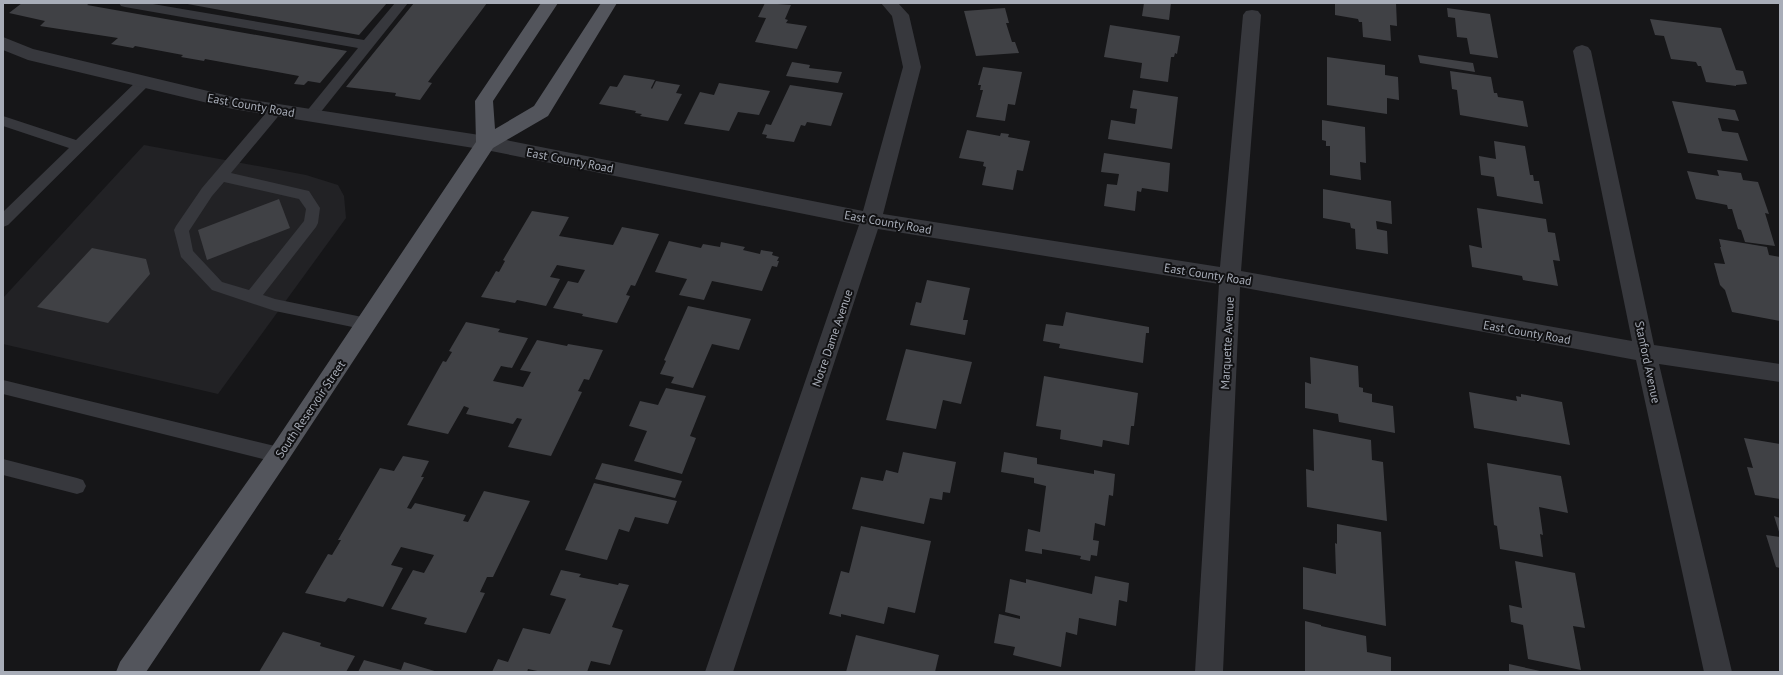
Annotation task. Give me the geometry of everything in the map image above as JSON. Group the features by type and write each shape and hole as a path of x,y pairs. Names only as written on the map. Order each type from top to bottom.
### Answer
{"main road":[{"path":"486,143 484,101 550,3"},
{"name":"South Reservoir Street","path":"130,672 279,455 486,143 541,111 608,3"}],"street":[{"name":"Notre Dame Avenue","path":"720,672 871,220 912,67 900,15 889,3"},
{"name":"Marquette Avenue","path":"1209,672 1230,277 1252,15"},
{"name":"East County Road","path":"3,43 28,54 233,103 486,143 871,220 1230,277 1645,353 1780,373"},
{"name":"Stanford Avenue","path":"1582,51 1645,353 1718,672"}],"lane":[{"path":"125,3 367,45"},
{"path":"311,116 402,3"},
{"path":"3,221 144,82"},
{"path":"276,110 207,192 181,230 186,253 217,286 276,305 367,324"},
{"path":"3,121 78,146"},
{"path":"221,176 304,195 313,208 310,223 252,297"},
{"path":"3,387 279,455"},
{"path":"3,467 77,486"}],"shaded area":[{"path":"144,145 306,175 338,185 344,196 346,218 218,394 3,344 3,298"}],"building":[{"path":"22,3 90,3 87,5 347,51 320,83 308,81 304,85 294,84 299,76 205,59 204,61 181,57 183,55 135,46 133,48 111,44 118,38 40,26 45,21 9,13"},
{"path":"182,3 387,3 359,35"},
{"path":"414,3 487,3 428,82 432,83 420,100 395,96 396,93 346,87"},
{"path":"765,3 791,5 785,19 788,20 786,23 807,26 797,49 755,42 766,18 758,17"},
{"path":"1144,3 1171,3 1169,20 1142,16"},
{"path":"1335,3 1396,3 1397,26 1390,25 1391,41 1363,37 1362,22 1359,22 1358,19 1335,15"},
{"path":"1005,8 1009,23 1006,23 1012,42 1015,42 1019,53 976,56 964,11"},
{"path":"1447,8 1490,14 1498,58 1470,54 1467,38 1457,37 1455,18 1448,17"},
{"path":"1650,19 1721,28 1736,70 1743,71 1747,84 1736,86 1706,82 1701,66 1698,66 1696,62 1671,59 1664,36 1655,35"},
{"path":"1110,25 1180,36 1177,54 1175,53 1174,57 1171,57 1168,82 1140,78 1142,63 1104,57"},
{"path":"1418,55 1473,63 1475,72 1420,63"},
{"path":"1327,57 1385,65 1385,75 1398,77 1399,100 1387,98 1387,114 1327,105"},
{"path":"792,62 810,65 809,68 842,72 838,83 786,76"},
{"path":"983,67 1022,72 1015,105 1008,104 1005,121 976,117 983,90 980,90 981,85 978,85"},
{"path":"1450,71 1491,77 1494,93 1497,93 1498,97 1523,101 1528,127 1460,115 1457,90 1452,89"},
{"path":"624,75 655,80 651,88 652,89 656,81 680,85 676,93 682,94 668,121 640,116 642,114 635,113 636,111 599,104 610,86 617,87"},
{"path":"719,83 770,91 759,115 738,112 729,131 684,124 700,92 714,95"},
{"path":"790,85 843,93 831,126 807,122 805,126 801,125 794,142 766,138 767,135 762,134 766,124 771,125"},
{"path":"1133,90 1178,97 1172,149 1108,139 1111,120 1135,124 1137,109 1130,108"},
{"path":"1672,101 1735,110 1739,121 1718,118 1722,131 1738,133 1748,161 1688,153"},
{"path":"1322,120 1365,127 1366,163 1360,162 1361,180 1330,175 1330,146 1326,146 1326,141 1322,140"},
{"path":"967,130 1000,136 1001,133 1009,134 1008,137 1030,141 1023,171 1017,170 1013,190 982,185 986,167 983,166 984,162 959,158"},
{"path":"1494,141 1525,146 1530,175 1533,175 1534,181 1539,181 1543,204 1497,196 1494,177 1481,175 1479,156 1496,159"},
{"path":"1104,153 1170,163 1168,192 1142,188 1141,192 1137,191 1135,211 1104,206 1107,184 1117,185 1119,174 1101,172"},
{"path":"1717,170 1741,173 1743,180 1758,182 1769,214 1765,213 1775,246 1745,242 1741,230 1738,229 1732,209 1728,209 1727,205 1696,199 1687,171 1719,176"},
{"path":"1323,189 1391,201 1392,224 1376,221 1377,229 1387,231 1388,254 1356,249 1355,229 1351,228 1350,223 1323,218"},
{"path":"279,199 290,228 207,260 198,230"},
{"path":"1477,208 1546,219 1548,232 1555,233 1560,261 1553,260 1558,286 1523,280 1522,276 1472,267 1469,245 1482,248"},
{"path":"532,211 569,217 559,236 613,245 622,227 659,234 635,286 631,285 626,295 630,296 617,323 553,308 568,281 578,283 585,270 557,265 550,277 560,279 546,306 517,300 515,303 481,297 496,271 499,272 505,261 503,260"},
{"path":"1719,239 1767,247 1769,255 1780,257 1780,321 1732,312 1725,290 1720,285 1714,263 1725,264"},
{"path":"669,241 701,248 703,244 720,247 721,242 745,247 743,250 760,254 761,250 773,252 772,255 779,257 777,261 779,261 777,267 772,266 762,291 712,281 704,300 679,295 687,279 655,272"},
{"path":"92,248 146,259 150,274 108,323 37,307"},
{"path":"927,280 970,288 963,320 968,320 965,335 910,325 916,302 921,303"},
{"path":"688,306 751,319 739,350 712,344 693,388 671,383 674,377 660,374 666,361 664,360"},
{"path":"1066,312 1149,327 1149,333 1146,333 1143,363 1059,348 1060,344 1043,341 1046,324 1063,326"},
{"path":"466,322 500,329 498,332 528,338 512,368 501,366 493,381 523,387 531,372 520,370 537,340 567,346 568,344 603,350 589,380 584,379 578,391 582,392 551,456 508,447 522,419 517,418 513,424 466,414 469,408 464,406 448,434 407,425 443,361 446,362 452,352 449,351"},
{"path":"906,349 972,362 961,404 943,400 936,429 886,420"},
{"path":"1310,357 1358,366 1359,387 1363,388 1363,392 1372,394 1372,402 1393,406 1395,433 1339,422 1338,414 1305,408 1305,382 1311,384"},
{"path":"1044,376 1138,393 1134,426 1131,426 1129,445 1103,440 1102,447 1060,439 1061,430 1036,426"},
{"path":"666,388 706,396 690,436 696,438 682,474 634,461 647,431 629,426 640,401 658,405"},
{"path":"1469,392 1517,401 1516,396 1521,397 1521,394 1562,402 1570,445 1474,428"},
{"path":"1313,429 1371,440 1372,460 1383,462 1387,521 1307,507 1306,469 1314,471"},
{"path":"1744,438 1780,444 1780,499 1755,495 1747,467 1753,468"},
{"path":"903,452 956,462 950,493 943,492 942,500 930,498 924,524 852,509 861,477 883,481 886,470 898,473"},
{"path":"1004,452 1037,458 1037,464 1094,474 1094,470 1115,474 1113,496 1109,495 1105,526 1095,523 1093,540 1099,541 1097,556 1091,555 1090,561 1080,559 1081,556 1042,549 1042,554 1025,551 1028,529 1040,532 1046,486 1034,483 1034,478 1001,472"},
{"path":"403,456 429,461 421,477 424,477 407,508 411,509 415,503 466,515 463,521 468,522 484,491 530,501 493,577 487,577 480,592 485,593 466,633 424,624 427,618 391,609 413,570 424,573 434,555 401,547 391,565 403,568 383,607 348,598 345,602 305,593 328,554 332,555 341,540 338,540 380,468 394,471"},
{"path":"602,463 682,481 675,498 595,479"},
{"path":"1487,463 1561,476 1568,513 1539,507 1543,535 1540,534 1543,557 1500,549 1497,526 1494,525"},
{"path":"594,483 677,501 668,524 635,517 629,532 619,529 607,560 565,550"},
{"path":"1774,516 1780,518 1780,535"},
{"path":"1337,524 1381,532 1386,626 1303,609 1303,567 1336,574 1335,543 1337,544"},
{"path":"861,526 931,541 915,613 888,607 884,624 841,614 841,617 829,614 841,571 849,573"},
{"path":"1766,535 1780,537 1780,568 1776,567"},
{"path":"1515,561 1575,573 1585,628 1573,626 1581,670 1528,659 1523,625 1511,622 1509,605 1522,608"},
{"path":"561,570 581,574 579,577 618,585 619,583 629,585 612,627 623,630 610,665 591,661 587,672 542,672 528,669 527,672 492,672 498,659 508,662 523,628 550,634 566,599 550,595"},
{"path":"1095,576 1129,583 1127,602 1119,600 1116,626 1079,618 1077,635 1066,632 1061,667 1013,655 1015,647 994,643 999,614 1020,619 1020,616 1005,612 1010,579 1026,583 1026,579 1092,594"},
{"path":"1305,621 1366,636 1367,652 1391,657 1391,672 1305,672"},
{"path":"283,632 321,643 320,646 355,656 346,672 259,672"},
{"path":"856,635 939,655 935,672 846,672"},
{"path":"364,660 401,670 404,662 438,672 358,672"},
{"path":"1509,664 1540,671 1540,672 1509,672"}]}
